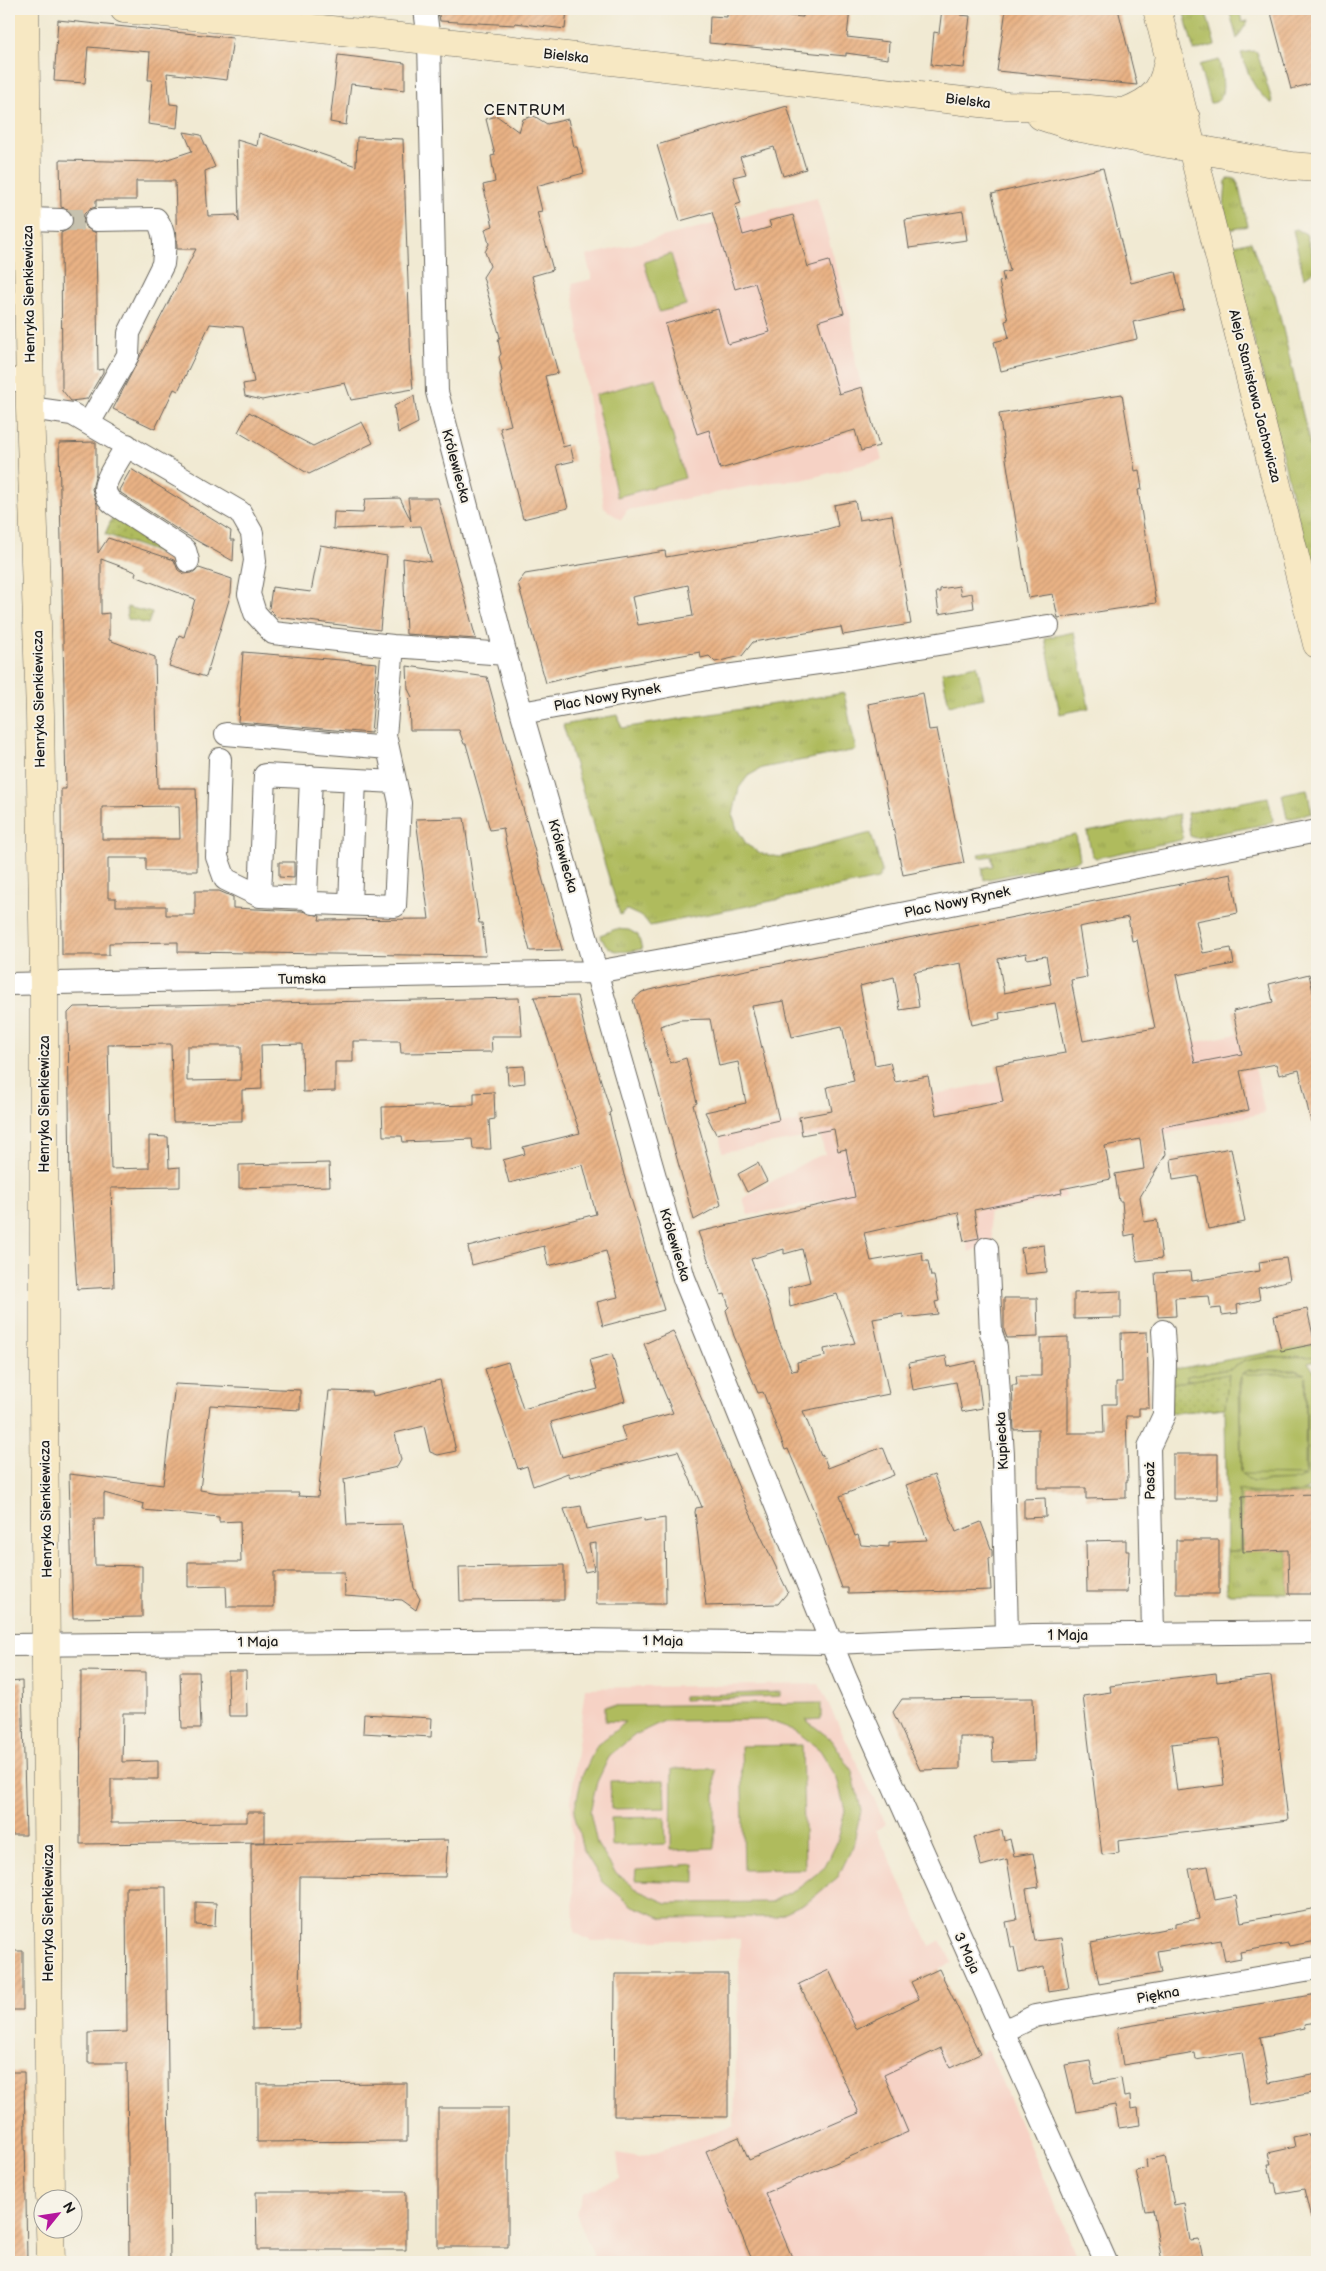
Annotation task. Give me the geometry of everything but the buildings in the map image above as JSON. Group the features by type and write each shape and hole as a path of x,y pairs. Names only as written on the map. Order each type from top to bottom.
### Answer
{"street":[{"name":"Henryka Sienkiewicza","path":"25,9 28,219 20,380 30,408 40,714 44,984 50,2188"},
{"name":"Bielska","path":"124,9 1007,106 1067,107 1186,118"},
{"name":"Królewiecka","path":"425,9 429,41 437,392 522,713 684,1278 832,1643"},
{"name":"Aleja Stanisława Jachowicza","path":"1157,9 1194,149 1317,644"},
{"path":"1124,112 1147,102 1158,93 1166,74 1170,54"},
{"name":"Bielska","path":"1007,106 1074,126 1292,166 1317,168"},
{"path":"28,219 61,220"},
{"path":"89,423 128,355 129,334 163,264 165,252 162,227 156,220 96,220"},
{"path":"30,408 72,414 240,512 252,533 254,561 249,594 255,613 273,633 393,646 506,654"},
{"path":"127,445 107,482 105,490 108,499 185,550 188,561"},
{"name":"Plac Nowy Rynek","path":"522,713 718,677 846,659 1048,626"},
{"path":"220,759 217,857 225,879 260,896 306,898 313,903 395,906 400,803 385,736 393,646"},
{"path":"226,734 388,748"},
{"path":"260,896 265,775 395,782"},
{"path":"306,898 311,777"},
{"path":"350,904 355,780"},
{"name":"Plac Nowy Rynek","path":"596,972 699,954 1317,831"},
{"name":"Tumska","path":"9,984 596,972"},
{"name":"Kupiecka","path":"986,1248 991,1333 996,1347 1003,1455 1008,1636"},
{"name":"Pasaż","path":"1153,1634 1149,1447 1164,1415 1165,1362 1163,1331"},
{"name":"1 Maja","path":"9,1645 573,1640 832,1643 1008,1636 1317,1632"},
{"name":"3 Maja","path":"832,1643 1002,2032 1106,2262"},
{"name":"Piękna","path":"1002,2032 1035,2016 1317,1968"},
{"path":"50,2238 51,2262"}],"shaded area":[{"path":"817,198 851,319 856,365 882,460 802,480 773,482 627,510 621,520 604,508 572,284 592,279 586,256"},
{"path":"1247,1032 1265,1113 1058,1156 1066,1197 988,1213 993,1241 969,1252 957,1195 836,1208 832,1199 748,1215 743,1198 811,1159 825,1154 820,1135 722,1152 720,1137"},
{"path":"819,1684 886,1824 876,1830 930,1946 941,1940 952,1963 939,1969 980,2054 988,2050 1080,2262 596,2262 576,2213 583,2193 620,2179 617,2153 640,2157 734,2126 740,1939 591,1941 574,1932 571,1800 585,1688"}],"green space":[{"path":"1183,9 1205,9 1215,45 1194,51"},
{"path":"1229,9 1239,9 1242,22 1248,21 1237,39"},
{"path":"1257,52 1273,104 1256,88 1241,53"},
{"path":"1219,60 1223,86 1222,93 1216,102 1210,103 1199,65"},
{"path":"1230,178 1235,179 1238,184 1248,226 1228,230 1224,209 1226,181"},
{"path":"1297,229 1306,234 1317,269 1304,278 1293,230"},
{"path":"1251,241 1258,262 1275,295 1317,475 1317,597 1231,246"},
{"path":"671,254 686,305 659,312 644,262"},
{"path":"656,378 685,478 617,497 595,395"},
{"path":"113,516 162,546 159,553 105,534"},
{"path":"127,607 152,613 148,624 127,619"},
{"path":"1074,632 1089,708 1060,714 1045,638"},
{"path":"977,665 984,698 949,705 942,672"},
{"path":"844,693 856,750 762,768 748,776 739,788 733,815 737,829 747,845 762,854 780,857 871,833 882,871 878,879 650,926 644,918 627,910 620,915 563,725 617,715 622,728"},
{"path":"1307,789 1312,813 1287,818 1282,794"},
{"path":"1268,797 1273,820 1271,823 1195,838 1190,836 1187,813"},
{"path":"1179,814 1183,837 1181,840 1096,858 1092,855 1087,832"},
{"path":"1076,835 1080,859 1078,861 984,880 982,868 993,866 991,856 980,858 979,854"},
{"path":"616,929 629,930 638,935 642,949 622,952 607,946 600,935"},
{"path":"1317,1344 1317,1356 1259,1358 1248,1360 1231,1369 1187,1376 1188,1381 1229,1373 1225,1408 1170,1413 1170,1370"},
{"path":"1317,1356 1317,1360 1308,1362 1317,1376 1317,1477 1308,1488 1298,1493 1252,1493 1239,1490 1240,1551 1227,1551 1225,1408 1229,1374 1187,1381 1186,1376 1231,1369 1248,1360 1259,1358","holes":["1249,1370 1295,1370 1305,1374 1241,1374","1241,1376 1241,1472 1239,1382","1306,1376 1307,1469 1305,1474","1242,1474 1305,1476 1297,1480 1252,1482"]},
{"path":"1249,1370 1295,1370 1306,1375 1307,1469 1300,1480 1252,1482 1241,1474 1239,1382 1241,1375"},
{"path":"1229,1373 1225,1408 1170,1413 1170,1384"},
{"path":"1239,1489 1250,1493 1317,1491 1317,1494 1242,1496 1243,1551 1288,1550 1289,1594 1227,1594 1227,1551 1240,1551"},
{"path":"780,1692 780,1696 683,1700 683,1696"},
{"path":"821,1703 821,1719 806,1720 832,1740 852,1771 861,1810 853,1846 838,1877 809,1901 775,1917 663,1918 631,1905 603,1882 583,1850 574,1812 582,1776 597,1745 626,1722 605,1721 605,1706","holes":["768,1720 796,1731 820,1750 837,1778 845,1810 838,1840 825,1867 800,1887 771,1902 667,1903 639,1891 615,1872 597,1844 590,1812 597,1782 610,1755 635,1735 664,1721"]},
{"path":"802,1745 805,1869 744,1870 741,1746"},
{"path":"672,1769 715,1769 715,1848 671,1850"},
{"path":"664,1780 665,1808 611,1809 610,1781"},
{"path":"665,1817 666,1844 612,1846 611,1818"},
{"path":"695,1864 695,1882 635,1880 636,1869"}],"tunnel":[{"path":"61,220 96,220"}],"district":[{"name":"CENTRUM","path":"525,110"}]}
